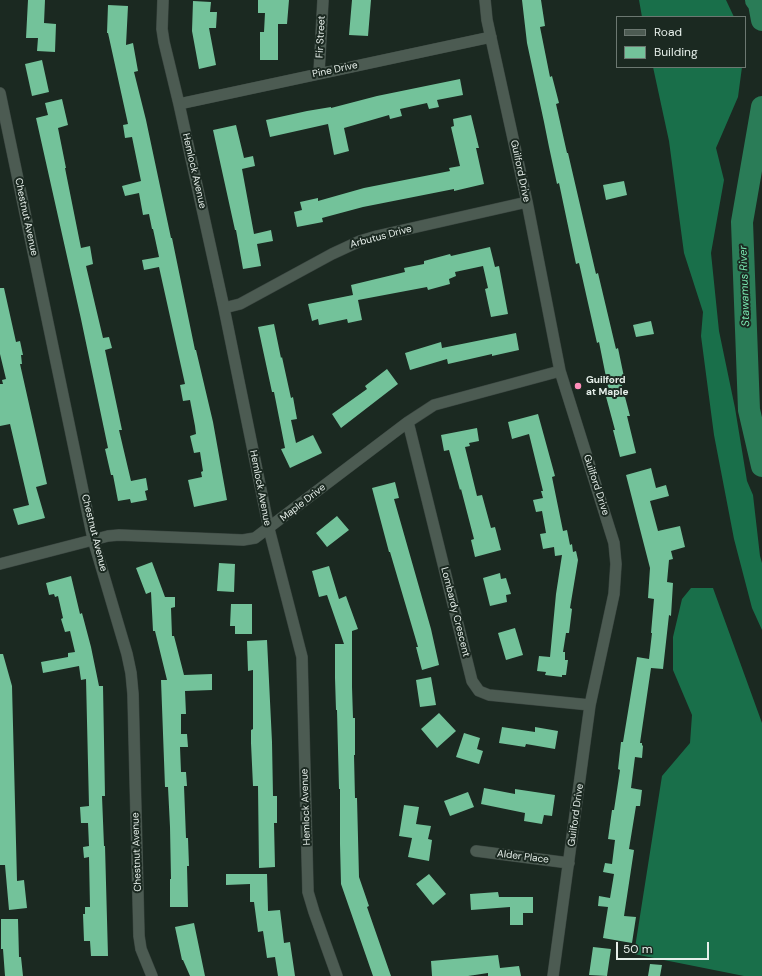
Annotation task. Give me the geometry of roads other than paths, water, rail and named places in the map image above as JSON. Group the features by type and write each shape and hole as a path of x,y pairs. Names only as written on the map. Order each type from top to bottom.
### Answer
{"street":[{"name":"Hemlock Avenue","path":"163,0 162,29 164,42 224,308 269,529 302,657 308,892 337,976"},
{"name":"Fir Street","path":"319,73 323,0"},
{"name":"Guilford Drive","path":"484,0 490,37 527,202 560,371 614,543 616,564 614,594 590,705 553,976"},
{"name":"Pine Drive","path":"179,104 490,37"},
{"name":"Chestnut Avenue","path":"0,93 93,539 127,654 131,673 133,694 139,936 141,949 152,976"},
{"name":"Arbutus Drive","path":"224,308 240,304 353,244 377,236 527,202"},
{"name":"Maple Drive","path":"0,564 93,539 119,535 243,540 255,538 269,529 408,422 434,405 560,371"},
{"name":"Lombardy Crescent","path":"408,422 472,681 479,691 489,695 590,705"},
{"name":"Alder Place","path":"476,851 569,863"}],"waterway":[{"name":"Stawamus River","path":"756,0 759,4 762,20"},
{"name":"Stawamus River","path":"762,107 742,222 749,410 762,466"}],"place":[{"name":"Guilford at Maple","path":"578,386"}]}
